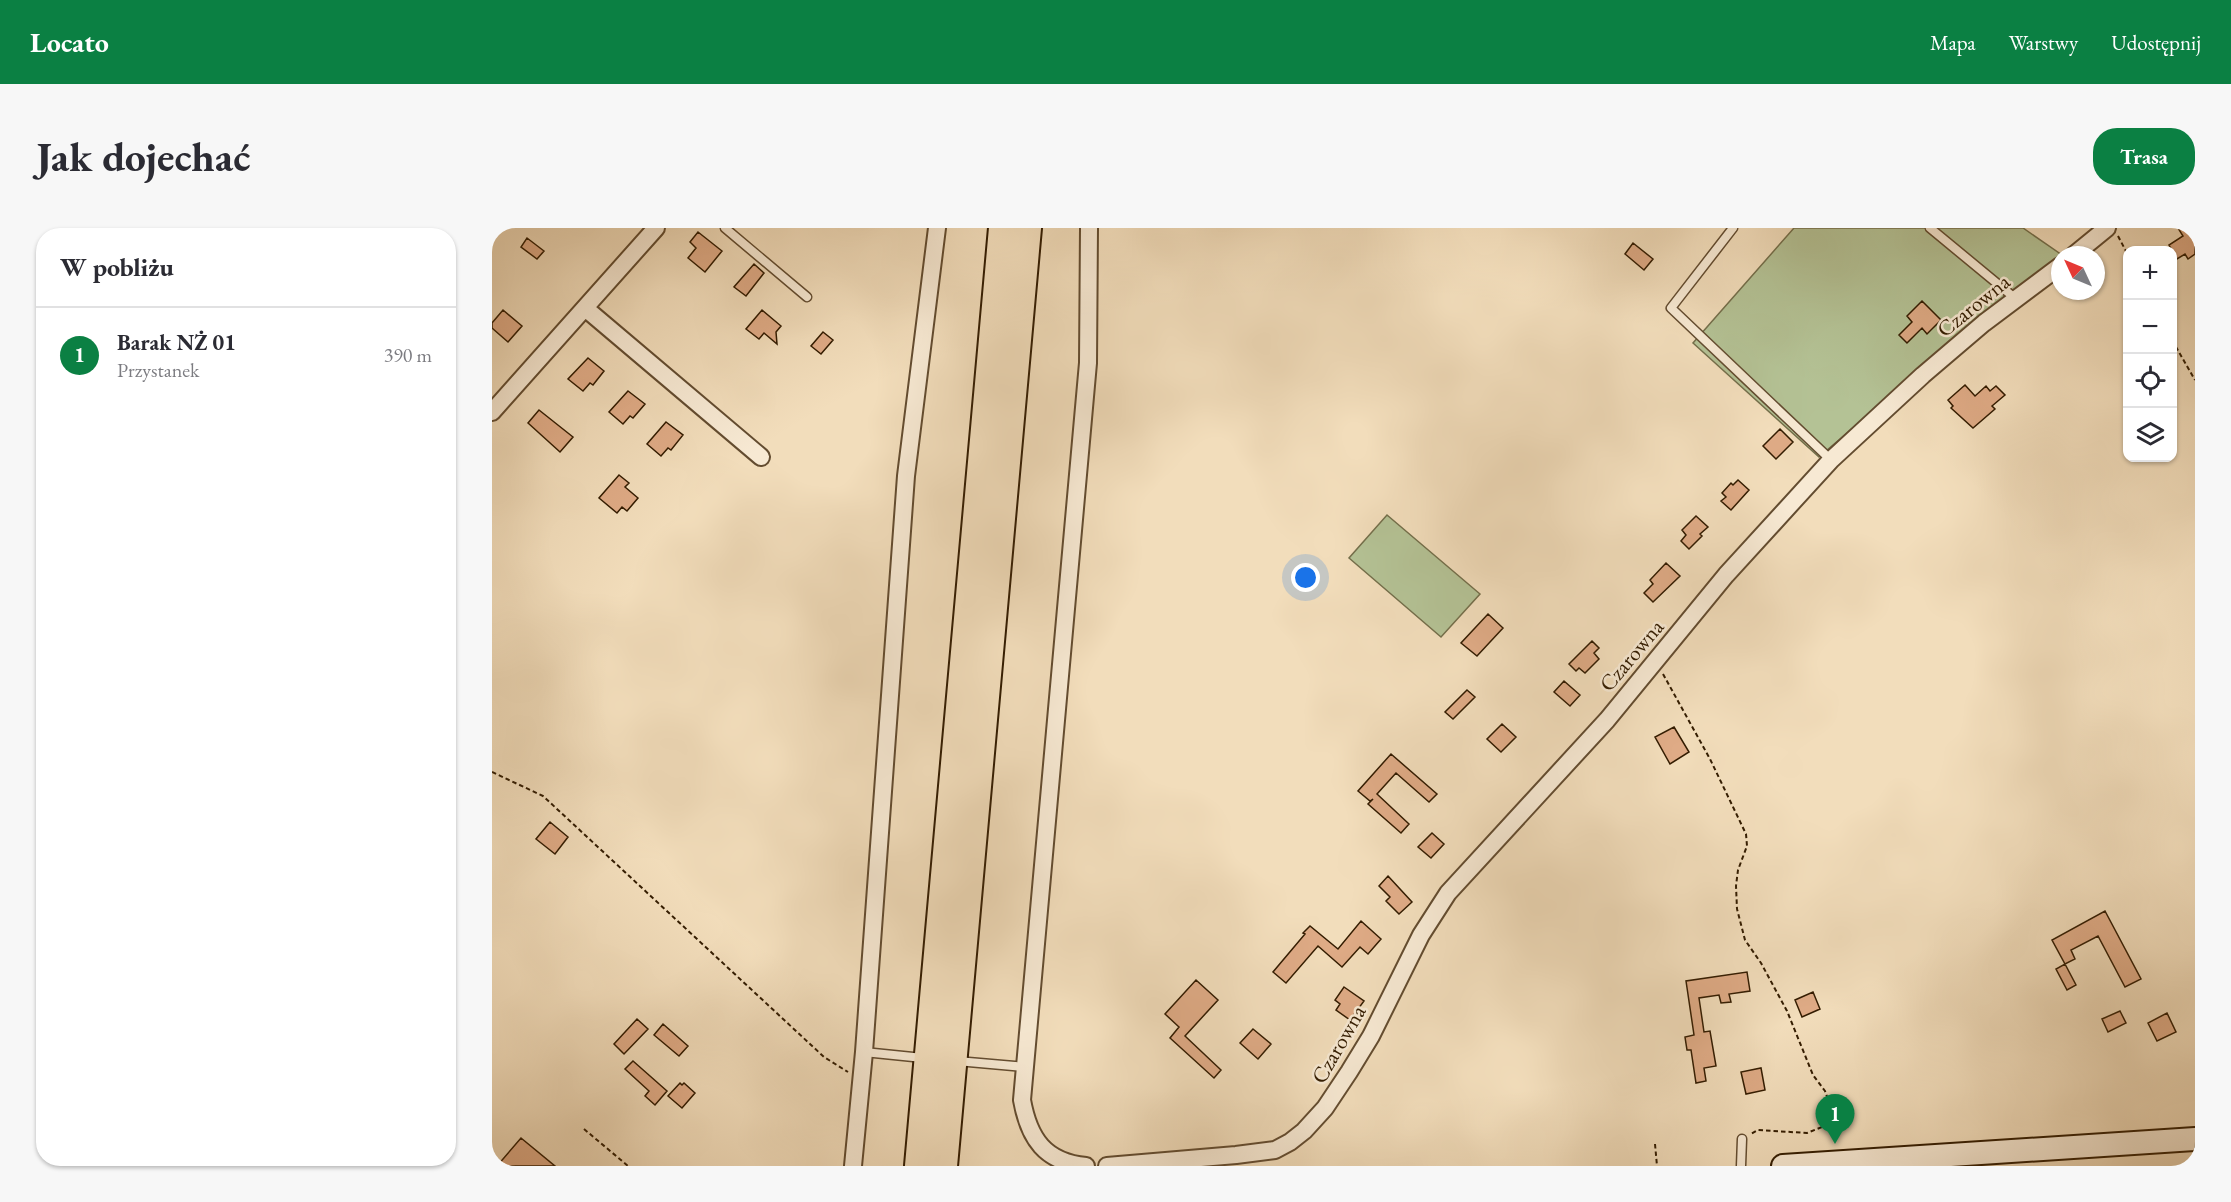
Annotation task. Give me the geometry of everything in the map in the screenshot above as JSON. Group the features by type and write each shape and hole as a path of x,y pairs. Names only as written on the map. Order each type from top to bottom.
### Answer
{"highway":[{"path":"937,1166 940,1059 1003,228"},
{"path":"940,1059 1027,228"}],"street":[{"path":"492,412 656,228"},
{"path":"853,1166 864,1053 906,476 937,228"},
{"path":"1086,1166 1057,1160 1046,1151 1026,1122 1022,1100 1088,363 1089,228"},
{"path":"2085,246 2107,228"},
{"name":"Czarowna","path":"1107,1166 1237,1161 1275,1150 1304,1131 1325,1108 1371,1036 1421,935 1448,893 1607,720 1726,575 1831,460 1923,375 1984,323 2051,273"},
{"path":"585,308 761,458"},
{"path":"1783,1166 2195,1139"}],"lane":[{"path":"725,228 807,297"},
{"path":"1733,228 1671,308 1831,460"},
{"path":"1930,228 2016,299"},
{"path":"864,1053 1025,1067"},
{"path":"1741,1166 1742,1139"}],"path":[{"path":"2114,228 2123,247"},
{"path":"2177,349 2195,380"},
{"path":"1656,661 1710,759 1746,834 1748,846 1738,870 1736,886 1737,909 1745,940 1761,963 1787,1011 1813,1075 1824,1091 1833,1111 1827,1125 1807,1133 1758,1130 1742,1139"},
{"path":"492,772 543,796 824,1056 861,1078"},
{"path":"584,1128 628,1166"},
{"path":"1655,1144 1657,1166"}],"green space":[{"path":"1794,228 2023,228 2051,247 2051,263 2002,300 1819,457 1693,343"},
{"path":"1387,515 1480,594 1441,637 1349,558"}],"building":[{"path":"2178,228 2195,228 2195,254 2188,259 2185,254 2177,259 2177,246 2169,245 2183,236"},
{"path":"698,232 722,251 705,272 688,258 696,248 690,242"},
{"path":"527,238 544,251 537,259 521,247"},
{"path":"1633,243 1653,259 1644,270 1625,254"},
{"path":"754,264 764,273 746,296 734,287"},
{"path":"1922,301 1941,320 1927,334 1922,328 1907,343 1899,335 1912,322 1907,316"},
{"path":"503,310 522,326 508,342 492,328 492,323"},
{"path":"762,310 781,326 776,332 777,344 764,333 759,339 746,329"},
{"path":"823,332 833,340 821,354 811,346"},
{"path":"588,358 604,371 593,385 590,383 583,391 568,379"},
{"path":"1965,385 1975,396 1986,386 1990,391 1996,386 2005,395 1992,406 1995,409 1973,428 1951,408 1953,406 1948,400"},
{"path":"628,391 645,404 633,418 630,416 623,424 609,412"},
{"path":"539,410 573,437 560,452 528,423"},
{"path":"666,422 683,435 671,450 668,448 661,456 647,444"},
{"path":"1780,429 1793,442 1776,459 1763,446"},
{"path":"619,475 629,483 625,487 638,498 627,511 622,507 617,513 599,498"},
{"path":"1738,480 1749,490 1731,510 1721,501 1726,497 1722,493 1731,483 1733,485"},
{"path":"1696,516 1708,527 1689,549 1681,541 1686,535 1682,530"},
{"path":"1666,563 1680,576 1653,602 1644,593 1653,584 1650,580"},
{"path":"1488,614 1503,628 1477,656 1461,643"},
{"path":"1592,641 1599,648 1594,653 1599,659 1585,673 1579,668 1576,671 1569,664"},
{"path":"1564,681 1580,695 1570,706 1554,692"},
{"path":"1467,690 1475,697 1453,719 1445,712"},
{"path":"1502,724 1516,737 1501,752 1487,739"},
{"path":"1674,727 1689,752 1670,764 1655,737"},
{"path":"1391,754 1437,794 1429,802 1396,773 1377,794 1409,824 1401,833 1368,804 1373,799 1370,801 1358,791"},
{"path":"550,822 568,837 555,854 536,839"},
{"path":"1432,833 1444,844 1431,858 1418,847"},
{"path":"1388,876 1412,902 1399,914 1386,901 1390,897 1379,886"},
{"path":"2105,911 2141,979 2125,987 2098,936 2071,950 2075,959 2065,964 2052,940"},
{"path":"1361,921 1381,939 1368,954 1360,947 1342,967 1318,946 1286,983 1273,972 1310,926 1338,949"},
{"path":"2065,964 2076,985 2067,990 2056,969"},
{"path":"1747,972 1750,991 1729,994 1731,1002 1721,1003 1719,995 1699,998 1704,1032 1710,1031 1716,1066 1704,1068 1706,1081 1696,1083 1691,1050 1687,1050 1685,1037 1694,1035 1686,981"},
{"path":"1196,980 1218,1000 1185,1036 1221,1070 1214,1078 1170,1038 1179,1027 1165,1014"},
{"path":"1344,987 1364,1001 1350,1020 1336,1010 1340,1004 1335,1000"},
{"path":"1813,992 1820,1009 1802,1017 1795,1000"},
{"path":"2120,1011 2126,1023 2108,1032 2102,1019"},
{"path":"2167,1013 2176,1032 2157,1041 2148,1023"},
{"path":"637,1019 648,1029 624,1054 614,1044"},
{"path":"663,1024 688,1046 679,1056 654,1035"},
{"path":"1253,1029 1271,1044 1258,1059 1240,1043"},
{"path":"633,1061 667,1091 655,1105 645,1096 649,1091 625,1069"},
{"path":"1761,1068 1765,1090 1746,1094 1741,1072"},
{"path":"680,1083 682,1085 684,1083 695,1093 682,1108 668,1096"},
{"path":"521,1138 555,1166 497,1166"}],"place":[{"name":"Barak NŻ 01","path":"1835,1144"}]}
